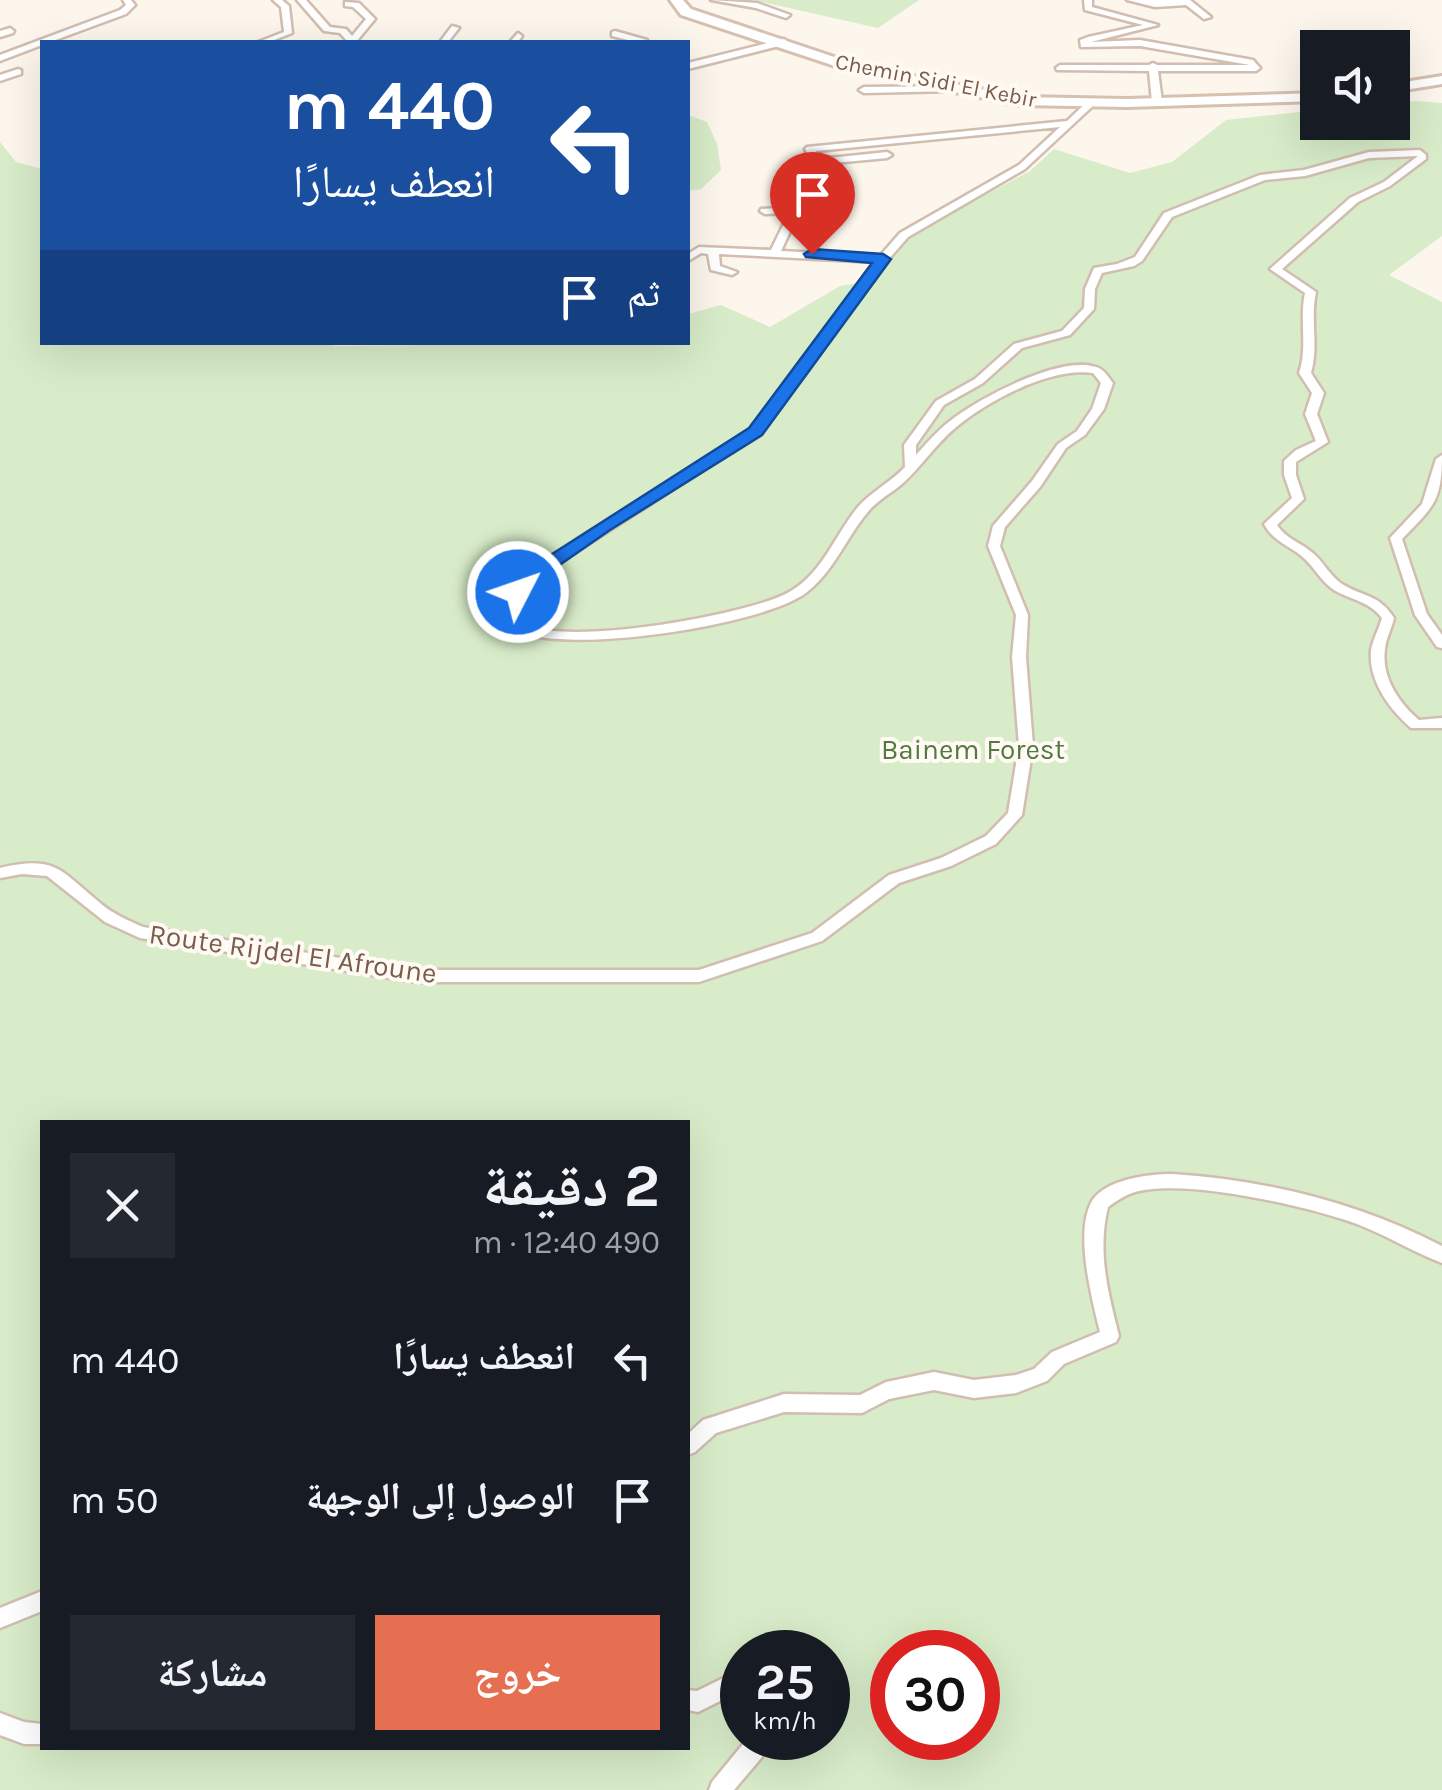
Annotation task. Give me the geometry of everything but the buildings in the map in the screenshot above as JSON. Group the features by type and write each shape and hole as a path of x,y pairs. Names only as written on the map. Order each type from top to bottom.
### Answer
{"street":[{"path":"48,40 123,12 130,5 127,0"},
{"path":"267,40 288,32 284,6 277,0"},
{"path":"301,0 327,29 343,31 350,40"},
{"name":"Chemin Sidi El Kebir","path":"676,0 686,12 855,68 1020,100 1091,103 1300,98"},
{"path":"715,0 786,15"},
{"path":"1060,68 1256,68 1256,64 1158,45 1084,45 1091,39 1154,26 1088,8 1088,0"},
{"path":"1131,0 1154,4 1188,2 1207,17"},
{"path":"348,4 356,4 371,18 354,40"},
{"path":"445,40 454,28"},
{"path":"615,34 637,40"},
{"path":"690,66 784,42"},
{"path":"0,58 40,43"},
{"path":"690,56 709,61"},
{"path":"1153,66 1157,102"},
{"path":"0,78 18,72"},
{"path":"1410,85 1442,80"},
{"path":"864,90 960,88"},
{"path":"690,257 699,250 713,250 883,259 904,235 1022,167 1091,103"},
{"path":"829,186 810,149 1070,123"},
{"path":"911,468 910,445 940,403 980,381 1018,346 1066,333 1089,309 1090,289 1098,270 1135,264 1151,248 1158,225 1168,216 1263,177 1306,173 1369,155 1420,153 1423,157 1387,184 1354,200 1275,269 1311,292 1304,320 1313,352 1305,374 1318,394 1310,414 1322,442 1292,454 1288,460 1298,500 1270,524 1274,534 1309,556 1334,584 1371,598 1382,607 1388,618 1378,647 1384,683 1401,713 1416,725 1442,724"},
{"path":"817,162 887,155"},
{"path":"764,211 838,207"},
{"path":"776,251 794,211"},
{"path":"713,250 715,268 732,272"},
{"name":"Route Rijdel El Afroune","path":"0,873 24,866 58,870 109,917 140,932 416,976 699,976 817,937 894,879 946,862 991,840 1015,815 1026,746 1019,657 1022,615 994,546 999,526 1036,484 1062,446 1081,433 1098,408 1107,384 1098,370 1085,366 1050,374 957,421 865,507 840,546 792,597 669,630 594,635 536,632 519,627 510,613 518,592 542,569 756,432 883,259"},
{"path":"1442,460 1428,505 1396,538 1420,615 1442,644"},
{"path":"690,1444 710,1426 784,1403 862,1404 886,1391 934,1381 974,1389 1016,1384 1040,1375 1058,1358 1099,1337 1110,1336 1092,1256 1093,1225 1100,1203 1124,1188 1164,1180 1319,1202 1392,1227 1442,1255"},
{"path":"0,1618 40,1602"},
{"path":"690,1700 698,1702 720,1691"},
{"path":"0,1724 40,1734"},
{"path":"720,1790 745,1760"}],"green space":[{"path":"753,0 919,0 878,28"},
{"name":"Bainem Forest","path":"1410,102 1442,103 1442,236 1389,275 1442,302 1442,1790 0,1790 0,142 16,162 40,168 40,345 690,345 690,313 721,305 770,327 840,286 875,280 906,237 1030,171 1054,149 1130,173 1172,162 1226,120 1300,112 1300,140 1410,140"},
{"path":"690,116 707,122 717,144 721,170 701,189 690,191"}],"route":[{"path":"518,592 542,569 604,526 756,432 883,259 812,254"}]}
